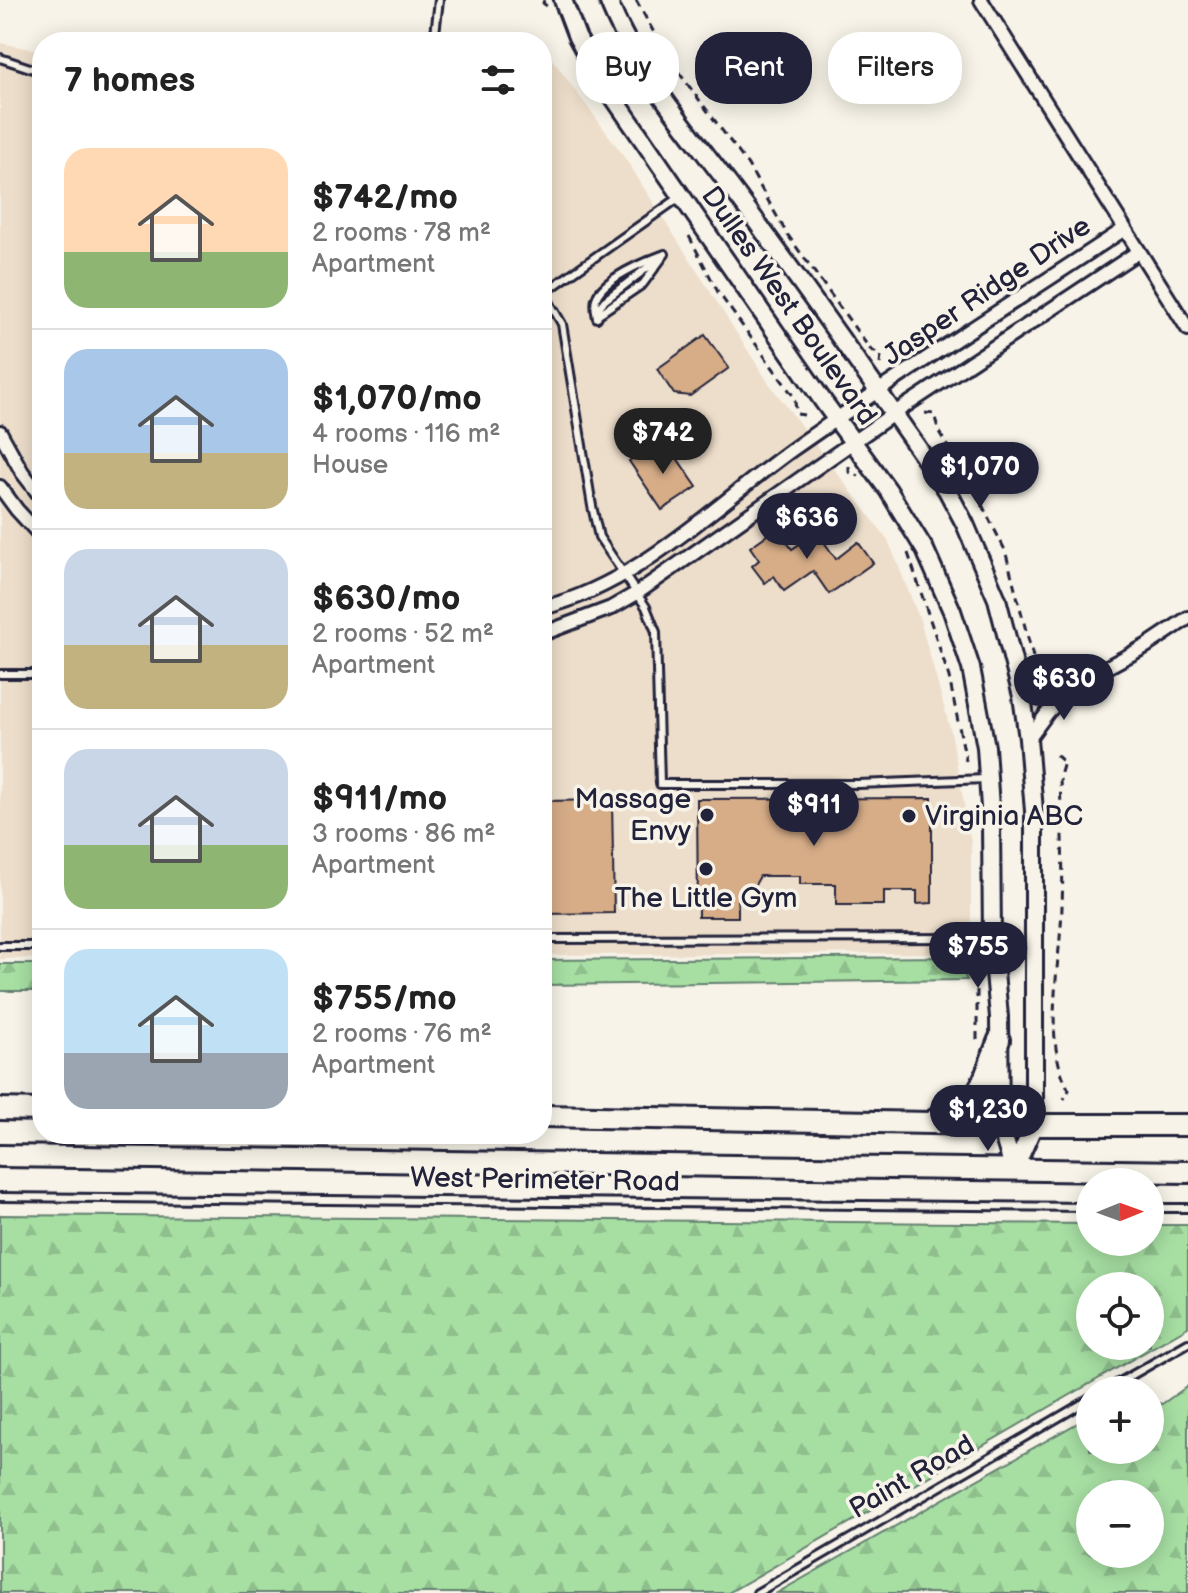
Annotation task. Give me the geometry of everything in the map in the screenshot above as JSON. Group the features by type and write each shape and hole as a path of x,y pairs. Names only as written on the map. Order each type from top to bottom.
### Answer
{"main road":[{"path":"925,1123 967,1105 974,1098 999,1040"},
{"path":"0,1109 32,1110"},
{"path":"552,1116 1000,1125 1188,1125"},
{"path":"0,1156 1188,1172"}],"street":[{"name":"Dulles West Boulevard","path":"563,0 577,37 596,72 680,197 888,490 925,550 952,611 968,656 980,708 990,779 992,938 999,998 1000,1125 1014,1170"},
{"name":"Dulles West Boulevard","path":"608,0 625,39 654,82 947,490 997,599 1016,671 1028,739 1034,811 1034,1125 1014,1170"},
{"path":"981,0 1188,329"},
{"name":"Jasper Ridge Drive","path":"552,604 622,574 665,546 793,449 1123,230"},
{"name":"Jasper Ridge Drive","path":"552,630 611,608 637,593 893,414 1138,252"},
{"path":"0,432 32,485"},
{"path":"0,487 32,526"},
{"path":"1028,739 1048,712 1076,684 1146,646 1188,618"},
{"path":"1016,671 1076,684"}],"lane":[{"path":"435,32 439,0"},
{"path":"0,58 32,69"},
{"path":"552,287 680,197"},
{"path":"665,254 604,301 597,315 596,298 600,290 633,267 665,254"},
{"path":"552,307 562,324 596,525 605,547 653,622 658,642 660,784 858,784 990,779"},
{"path":"0,674 32,674"},
{"path":"552,939 992,938"},
{"path":"0,946 32,946"},
{"name":"West Perimeter Road","path":"0,1197 1076,1207"},
{"path":"1164,1208 1188,1208"},
{"path":"1130,1376 1188,1343"},
{"name":"Paint Road","path":"757,1593 1076,1407"}],"path":[{"path":"636,0 668,58 748,165 787,234 864,340 881,356 880,364"},
{"path":"684,227 718,292 794,397 797,414 804,415"},
{"path":"849,466 849,472 863,479"},
{"path":"907,549 947,668 966,761"},
{"path":"1056,755 1064,762 1060,776 1062,908 1056,970 1056,1030 1060,1069 1069,1090 1064,1099"},
{"path":"977,962 977,1050"}],"shaded area":[{"path":"0,43 32,49 32,958 0,959"},
{"path":"552,59 576,91 576,104 585,104 621,152 768,382 888,540 920,620 951,732 971,842 971,953 552,955"}],"green space":[{"path":"957,957 967,980 552,985 552,960"},
{"path":"0,964 32,964 32,991 0,991"},
{"path":"0,1215 1076,1224 1076,1256 1164,1256 1164,1225 1188,1225 1188,1327 1164,1341 1164,1272 1076,1272 1076,1360 1131,1360 1103,1376 1076,1376 1076,1392 728,1593 0,1593"},
{"path":"1188,1386 1188,1593 777,1593 1076,1424 1076,1464 1164,1464 1164,1403"}],"building":[{"path":"705,335 729,368 690,396 674,394 657,369"},
{"path":"649,447 672,451 697,487 662,510 629,461"},
{"path":"777,528 792,549 817,532 836,559 858,542 873,563 829,594 813,571 784,591 774,576 765,583 752,566 759,560 750,547"},
{"path":"932,798 932,903 917,904 917,891 884,891 884,905 836,905 836,884 800,884 800,876 760,876 751,892 738,892 738,917 698,917 697,799"},
{"path":"612,800 614,913 552,914 552,801"}],"place":[{"name":"Massage Envy","path":"707,815"},
{"name":"Virginia ABC","path":"909,816"},
{"name":"The Little Gym","path":"706,869"}]}
